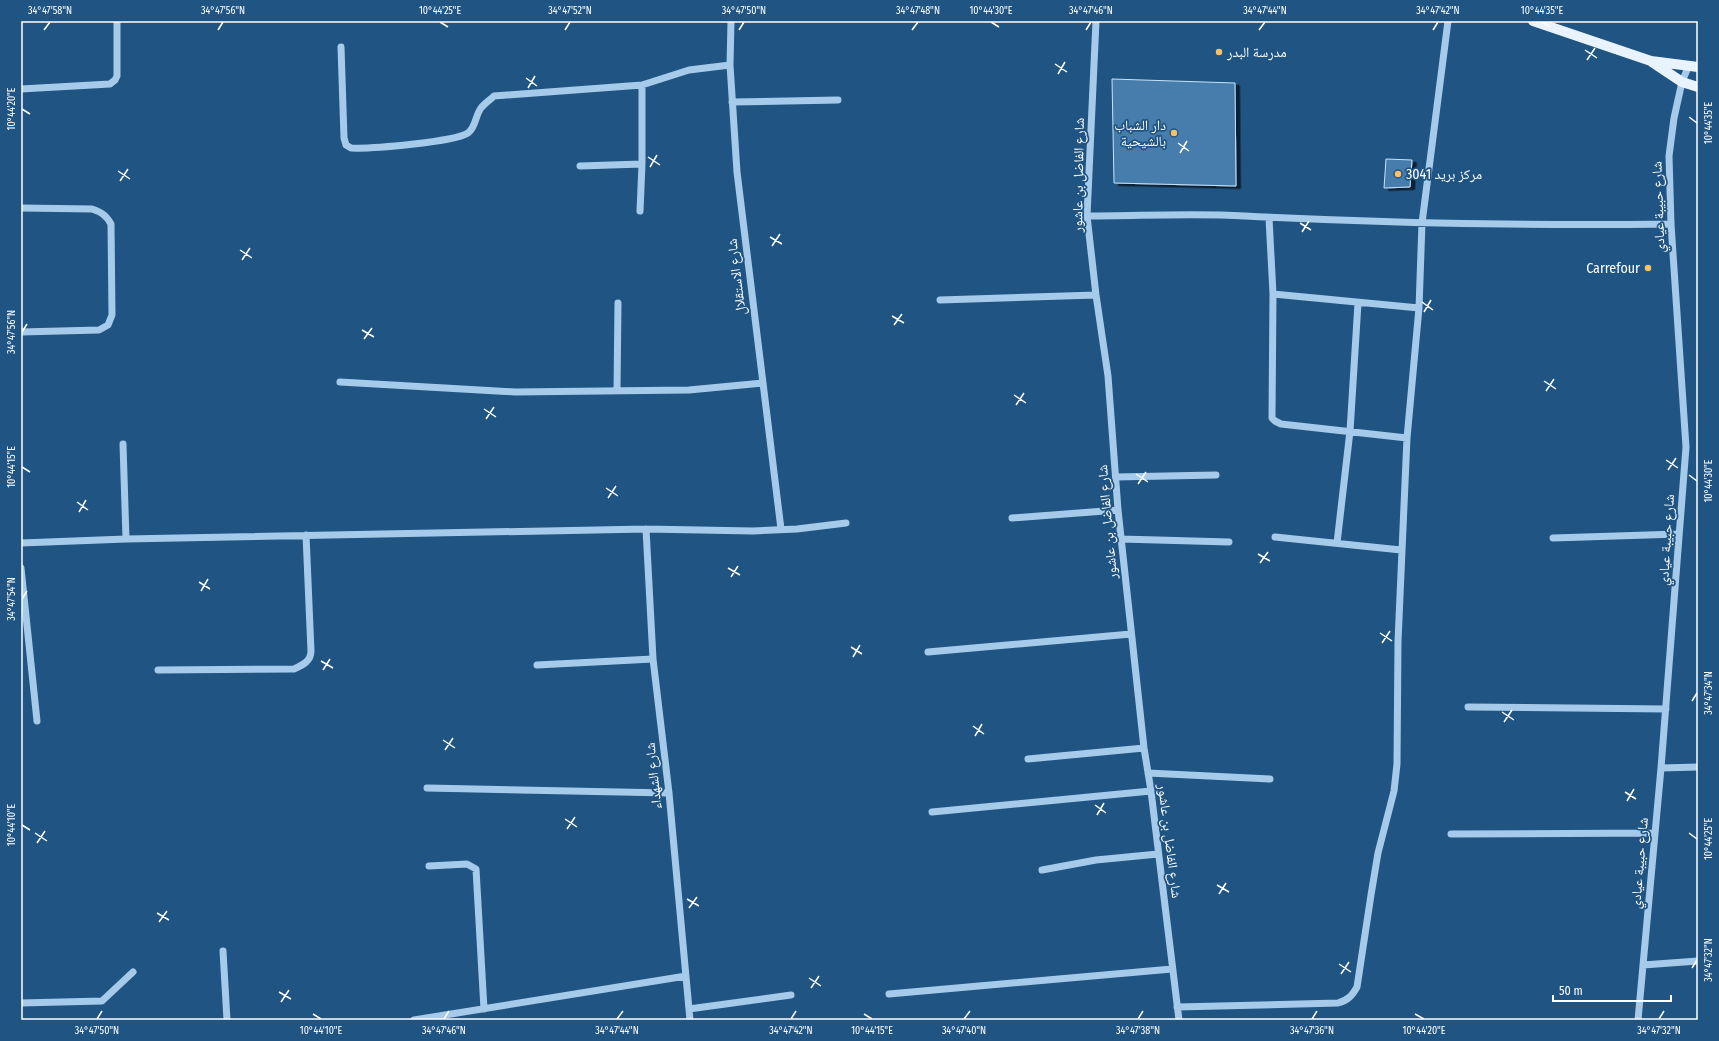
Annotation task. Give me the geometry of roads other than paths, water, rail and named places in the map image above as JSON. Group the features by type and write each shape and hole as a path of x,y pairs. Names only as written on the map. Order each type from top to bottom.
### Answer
{"main road":[{"path":"1533,21 1651,60 1694,66"},
{"path":"1651,60 1682,82 1698,87"}],"street":[{"path":"21,89 110,84 117,76 116,21"},
{"name":"شارع الاستقلال","path":"731,21 730,65 737,172 781,529"},
{"name":"شارع الفاضل بن عاشور","path":"1096,21 1087,216 1096,295 1108,376 1118,510 1144,748 1151,791 1179,1020"},
{"path":"1177,1007 1338,1003 1352,996 1358,987 1378,853 1390,812 1397,764 1398,641 1407,438 1420,308 1422,223 1448,21"},
{"path":"341,47 344,138 346,145 352,148 442,141 461,136 469,132 476,121 480,109 494,96 642,85 689,70 730,65"},
{"name":"شارع حبيبة عيادي","path":"1638,1020 1666,709 1686,447 1671,224 1669,156 1674,118 1682,82 1694,66"},
{"path":"640,211 642,164 642,85"},
{"path":"732,102 838,100"},
{"path":"580,166 642,164"},
{"path":"21,208 92,209 99,211 108,218 111,224 112,315 108,325 99,330 21,332"},
{"path":"1087,216 1244,216 1422,223 1583,225 1671,224"},
{"path":"1269,218 1273,294 1272,418 1281,424 1407,438"},
{"path":"1273,294 1420,308"},
{"path":"940,300 1096,295"},
{"path":"617,390 618,303"},
{"path":"1337,543 1350,431 1358,303"},
{"path":"340,382 514,392 690,390 762,383"},
{"path":"123,444 126,539"},
{"path":"1116,477 1216,475"},
{"path":"1012,518 1118,510"},
{"path":"21,543 126,539 646,529 753,532 797,529 846,523"},
{"name":"شارع الشهداء","path":"646,529 653,659 669,793 690,1020"},
{"path":"1553,538 1679,534"},
{"path":"158,670 294,669 305,663 310,657 311,651 306,535"},
{"path":"1275,537 1401,550"},
{"path":"1121,539 1229,542"},
{"path":"21,568 37,721"},
{"path":"928,652 1131,634"},
{"path":"537,665 653,659"},
{"path":"1468,707 1666,709"},
{"path":"1028,758 1144,748"},
{"path":"1661,768 1698,767"},
{"path":"1148,773 1270,779"},
{"path":"427,788 669,793"},
{"path":"932,812 1151,791"},
{"path":"1451,834 1654,833"},
{"path":"1042,870 1096,860 1158,854"},
{"path":"429,866 467,864 476,868 484,1009"},
{"path":"223,951 228,1020"},
{"path":"1643,965 1698,961"},
{"path":"889,994 1172,969"},
{"path":"21,1003 102,1000 133,972"},
{"path":"414,1020 686,976"},
{"path":"689,1009 791,995"}],"place":[{"name":"مدرسة البدر","path":"1219,52"},
{"name":"دار الشباب بالشيحية","path":"1174,133"},
{"name":"مركز بريد 3041","path":"1398,174"},
{"name":"Carrefour","path":"1648,268"}]}
